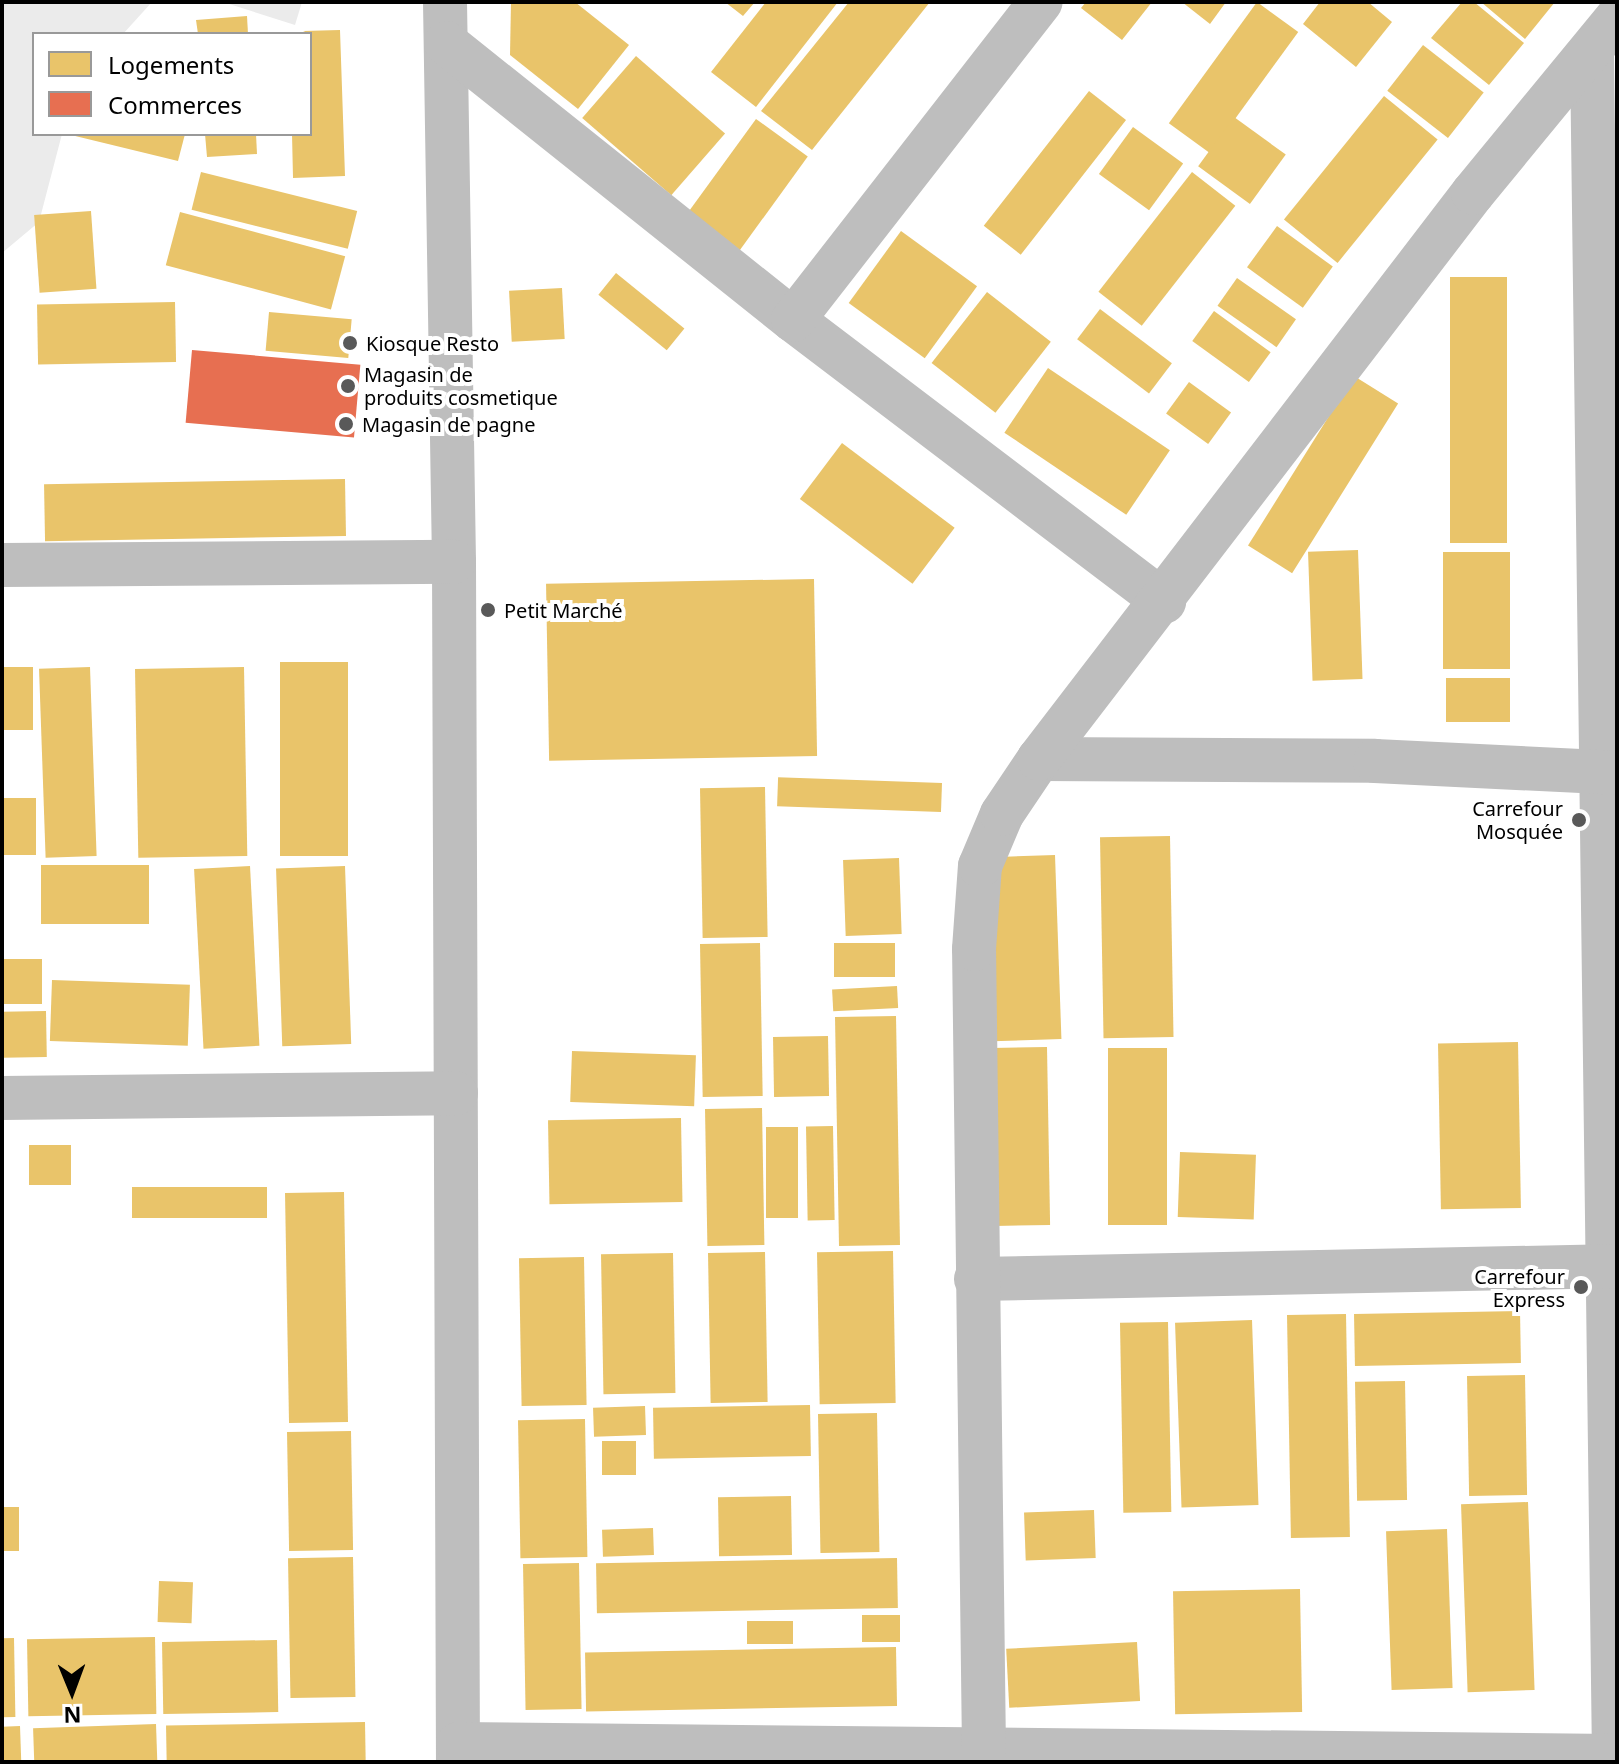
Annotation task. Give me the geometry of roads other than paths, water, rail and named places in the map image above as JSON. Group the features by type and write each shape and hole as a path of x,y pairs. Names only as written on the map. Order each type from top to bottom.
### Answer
{"street":[{"path":"793,320 1041,2"},
{"path":"984,1751 974,949 980,866 1002,814 1039,759 1164,602 1473,193 1592,55 1617,18"},
{"path":"446,22 793,320 1164,602"},
{"path":"446,22 454,562 458,1753 984,1751 1614,1759 1610,773 1592,55"},
{"path":"2,565 454,562"},
{"path":"1039,759 1375,761 1610,773"},
{"path":"2,1098 456,1093"},
{"path":"976,1279 1612,1266"}],"place":[{"name":"Kiosque Resto","path":"350,343"},
{"name":"Magasin de produits cosmetique","path":"348,386"},
{"name":"Magasin de pagne","path":"346,424"},
{"name":"Petit Marché","path":"488,610"},
{"name":"Carrefour Mosquée","path":"1579,820"},
{"name":"Carrefour Express","path":"1581,1287"}]}
